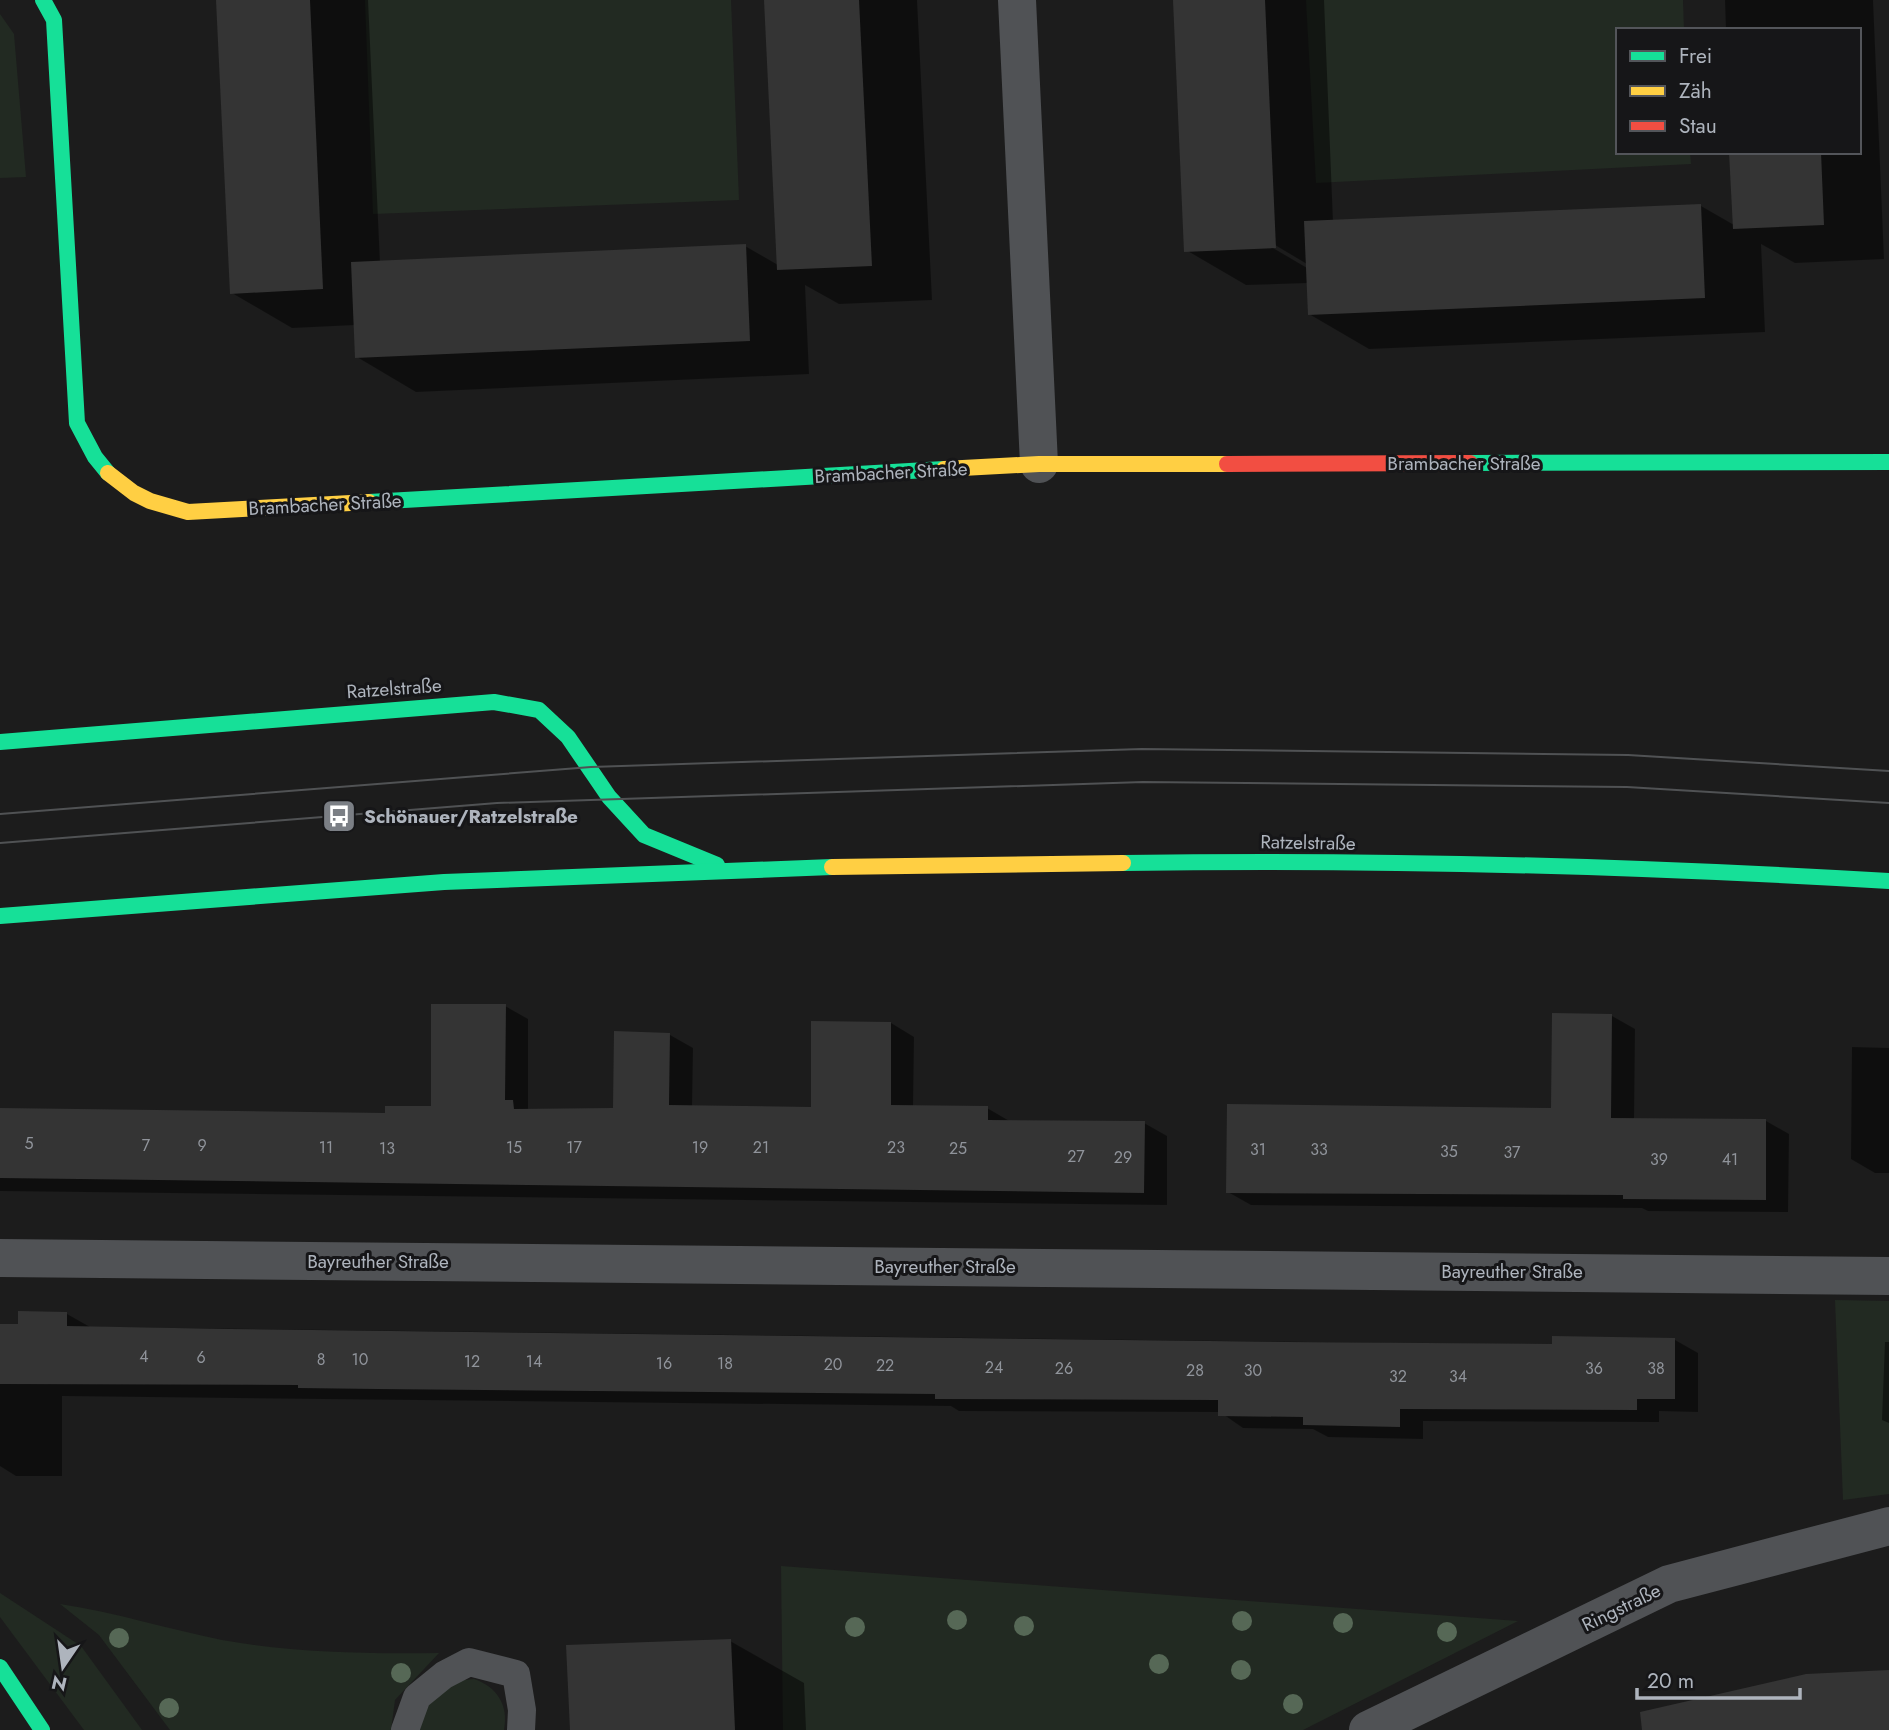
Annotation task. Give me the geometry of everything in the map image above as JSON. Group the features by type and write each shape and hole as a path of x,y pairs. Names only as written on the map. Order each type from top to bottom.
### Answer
{"main road":[{"name":"Brambacher Straße","path":"43,0 54,20 77,423 88,449 118,483 139,498 163,508 188,512 1038,464 1889,463"},
{"name":"Ratzelstraße","path":"0,742 494,702 539,710 568,737 609,797 644,835 725,869"},
{"name":"Ratzelstraße","path":"0,916 444,882 725,869 1226,861 1696,870 1889,881"},
{"path":"0,1667 42,1730"}],"street":[{"path":"1017,0 1038,464"},
{"name":"Bayreuther Straße","path":"0,1258 1889,1276"},
{"name":"Ringstraße","path":"1368,1730 1669,1584 1889,1526"}],"lane":[{"path":"405,1730 417,1697 444,1675 469,1662 516,1674 522,1710 521,1730"}],"shaded area":[{"path":"365,0 731,0 739,200 373,214"},
{"path":"1306,0 1683,0 1684,28 1616,28 1616,154 1690,154 1691,164 1316,183"},
{"path":"0,14 14,34 26,177 0,178"},
{"path":"1835,1300 1889,1301 1889,1494 1843,1500"},
{"path":"781,1566 1518,1621 1303,1730 783,1730"},
{"path":"0,1593 81,1646 142,1730 84,1730 0,1617"},
{"path":"60,1604 101,1611 202,1636 276,1648 330,1652 439,1653 395,1700 391,1730 170,1730 99,1635"},
{"path":"474,1679 489,1687 500,1698 505,1713 504,1730 419,1730 436,1692 450,1683"}],"building":[{"path":"216,0 310,0 323,289 230,294"},
{"path":"764,0 859,0 872,266 777,270"},
{"path":"1173,0 1265,0 1276,248 1184,252"},
{"path":"1729,154 1821,154 1824,225 1733,229"},
{"path":"1701,204 1705,298 1308,315 1304,221"},
{"path":"746,244 750,341 355,358 351,262"},
{"path":"431,1004 506,1004 505,1100 513,1100 514,1109 613,1108 614,1031 670,1033 669,1105 811,1107 811,1021 891,1022 891,1105 988,1106 988,1120 1145,1121 1144,1193 0,1178 0,1108 385,1113 385,1106 431,1106"},
{"path":"1552,1013 1612,1014 1611,1118 1766,1119 1766,1200 1623,1199 1623,1195 1226,1193 1227,1104 1551,1108"},
{"path":"18,1311 67,1312 67,1326 229,1329 1552,1344 1552,1336 1675,1338 1675,1399 1637,1399 1637,1410 1400,1409 1400,1427 1303,1425 1303,1417 1218,1416 1218,1400 935,1399 935,1394 298,1388 298,1385 0,1384 0,1324 18,1324"},
{"path":"731,1639 735,1730 570,1730 566,1645"},
{"path":"1889,1670 1889,1730 1642,1730 1640,1712 1806,1674"}],"tram line":[{"path":"0,814 591,767 1142,749 1628,755 1889,771"},
{"path":"0,843 497,803 1143,782 1627,787 1889,803"}],"traffic: fast":[{"path":"43,0 54,20 77,423 95,457 108,473"},
{"path":"1470,463 1889,462"},
{"path":"369,502 944,469"},
{"path":"0,742 494,702 539,710 568,737 609,797 644,835 717,865"},
{"path":"1123,863 1506,865 1889,881"},
{"path":"0,916 444,882 832,867"},
{"path":"0,1667 42,1730"}],"traffic: slow":[{"path":"944,469 1039,464 1227,464"},
{"path":"108,473 134,493 150,501 188,512 369,502"},
{"path":"832,867 1123,863"}],"traffic: jam":[{"path":"1227,464 1470,463"}],"place":[{"name":"Schönauer/Ratzelstraße","path":"339,816"}]}
